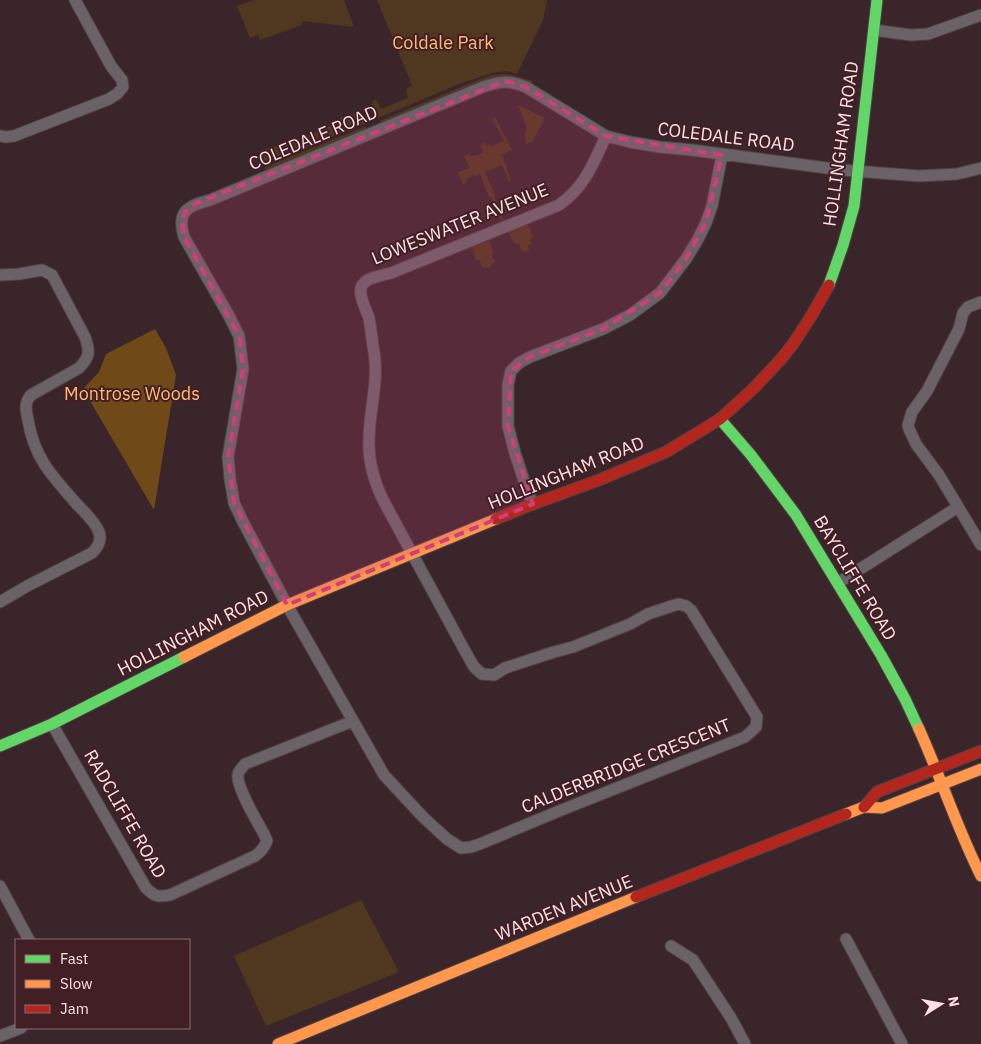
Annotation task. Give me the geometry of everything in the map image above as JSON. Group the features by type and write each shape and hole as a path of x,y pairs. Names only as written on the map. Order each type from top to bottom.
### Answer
{"street":[{"path":"0,136 14,136 109,99 123,87 122,80 112,66 75,0"},
{"name":"HOLLINGHAM ROAD","path":"0,746 52,724 287,605 533,504 599,480 666,452 720,419 755,387 782,358 810,318 830,282 854,206 877,0"},
{"path":"874,30 911,35 928,34 981,15"},
{"name":"COLEDALE ROAD","path":"287,605 234,503 228,457 243,369 239,336 184,236 182,219 185,212 194,204 210,200 494,83 505,81 526,87 606,136 660,148 692,150 858,171 919,176 957,174 981,168"},
{"name":"LOWESWATER AVENUE","path":"413,554 378,490 372,468 369,441 376,370 369,319 361,288 369,279 391,273 559,205 576,192 585,179 606,136"},
{"path":"533,504 515,454 508,426 508,385 511,371 519,363 530,357 610,326 630,315 660,293 686,259 706,223 712,206 722,154"},
{"path":"0,274 19,274 42,270 48,272 52,275 86,336 89,354 79,368 31,395 27,399 26,408 30,434 43,464 93,522 100,535 98,548 92,553 0,602"},
{"path":"981,302 968,308 963,313 959,329 927,391 912,412 908,425 916,444 939,475 981,545"},
{"name":"BAYCLIFFE ROAD","path":"720,419 751,455 796,515 881,655 930,754 969,852 981,876"},
{"path":"838,583 958,507"},
{"name":"CALDERBRIDGE CRESCENT","path":"287,605 384,775 423,817 447,839 461,848 480,844 745,737 756,727 757,716 691,610 686,606 679,604 648,614 630,624 573,647 505,668 494,675 482,674 474,667 413,554"},
{"name":"RADCLIFFE ROAD","path":"52,724 146,888 152,894 161,896 170,895 261,852 266,842 264,834 240,788 238,774 245,764 353,721"},
{"name":"WARDEN AVENUE","path":"864,807 877,792 981,751"},
{"name":"WARDEN AVENUE","path":"278,1044 677,881 864,807 882,808 981,769"},
{"path":"1,889 28,939"},
{"path":"846,938 902,1044"},
{"path":"671,946 693,960 731,1018 745,1044"},
{"path":"0,1036 18,1029"}],"highlighted area":[{"path":"505,81 526,87 606,136 722,155 706,223 686,259 660,293 603,329 530,357 511,371 508,426 533,504 287,605 234,503 228,457 243,369 239,336 184,237 182,219 185,212 194,204"}],"green space":[{"path":"254,0 344,0 354,27 303,21 302,25 260,40 258,35 250,38 237,6"},
{"name":"Coldale Park","path":"377,0 547,0 543,20 517,74 506,71 492,73 459,84 376,119 371,107 373,100 376,99 381,109 408,98 406,89 412,85"},
{"path":"502,74 533,81 531,86 512,78 383,123 379,121 478,80"},
{"path":"518,105 545,118 533,141 526,144 525,135 527,128"},
{"path":"360,114 365,117 366,123 261,165 259,162 262,151 270,147 281,146 333,125 341,117"},
{"path":"495,117 512,150 502,154 511,181 509,182 502,165 485,172 495,195 503,220 501,221 480,174 466,179 466,183 463,185 458,172 470,168 464,156 469,154 471,157 483,152 480,145 484,142 486,146 490,144 492,146 504,141 492,118"},
{"path":"366,126 365,131 268,170 263,168"},
{"path":"528,225 533,237 530,239 532,244 528,245 529,250 526,252 521,250 519,244 513,242 509,232"},
{"path":"489,241 495,262 491,264 492,266 483,268 479,260 476,260 472,247"},
{"name":"Montrose Woods","path":"155,329 166,348 176,375 154,510 83,389 99,372 106,354"},
{"path":"361,900 399,972 266,1026 234,956"}],"traffic: fast":[{"path":"829,285 854,206 877,0"},
{"path":"720,419 751,455 796,515 881,655 919,729"},
{"path":"0,746 52,724 184,657"}],"traffic: slow":[{"path":"184,657 287,605 496,519"},
{"path":"919,729 964,840 981,876"},
{"path":"846,814 864,807 882,808 981,769"},
{"path":"278,1044 636,897"}],"traffic: jam":[{"path":"496,519 666,452 720,419 755,387 782,358 810,318 829,285"},
{"path":"864,807 877,792 981,751"},
{"path":"636,897 846,814"}]}
